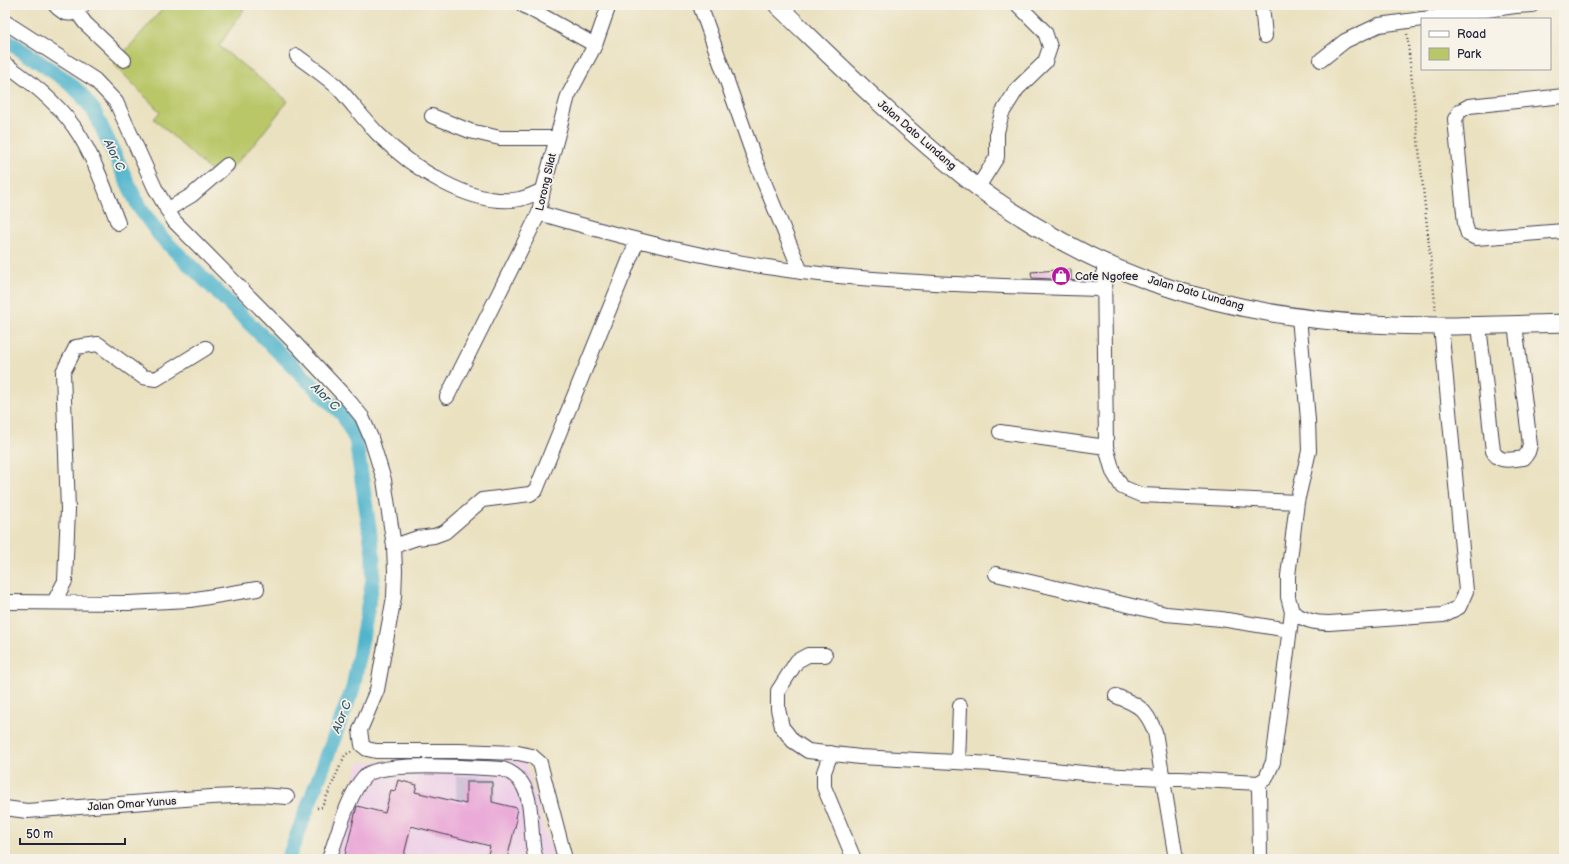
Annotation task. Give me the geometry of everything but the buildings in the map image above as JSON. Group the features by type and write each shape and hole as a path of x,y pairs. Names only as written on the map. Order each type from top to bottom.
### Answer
{"main road":[{"name":"Jalan Dato Lundang","path":"777,5 905,126 999,203 1104,262 1154,283 1197,296 1299,317 1372,324 1439,326 1564,323"}],"street":[{"path":"55,5 65,13 71,14 80,9 112,50 124,60"},
{"path":"523,5 595,45"},
{"name":"Lorong Silat","path":"447,397 539,213 543,190 568,96 595,45 609,5"},
{"path":"700,5 755,160 801,272"},
{"path":"978,187 998,157 997,132 1002,113 1017,89 1046,62 1050,47 1045,32 1018,5"},
{"path":"1262,5 1265,36"},
{"path":"1430,18 1532,5"},
{"path":"1321,60 1344,40 1380,25 1421,19"},
{"path":"5,22 95,80 105,89 116,102 155,188 167,210 182,230 292,339 362,417 379,458 384,480 394,546 394,597 377,690 360,730 362,745 367,749 376,751 459,751 518,753 532,756 540,763 565,859"},
{"path":"297,56 339,88 377,133 400,154 424,172 474,195 498,200 520,199 543,190"},
{"path":"5,64 50,98 79,134 90,154 118,223"},
{"path":"1564,96 1469,106 1460,111 1455,119 1465,224 1468,234 1476,238 1564,231"},
{"path":"432,116 470,131 500,138 556,138"},
{"path":"167,210 192,195 227,165"},
{"path":"539,213 637,241 801,272 939,284 1103,289"},
{"path":"394,546 417,538 434,536 445,532 482,500 530,494 536,490 637,241"},
{"path":"1104,262 1103,289 1106,447 1112,472 1122,487 1141,495 1297,502"},
{"path":"825,655 808,654 797,661 778,691 778,710 782,727 793,742 808,751 1163,779 1259,783 1266,778 1273,762 1292,612 1288,597 1288,576 1297,502 1309,451 1308,420 1299,317"},
{"path":"1479,325 1492,451 1500,460 1524,458 1530,445 1515,324"},
{"path":"1292,612 1303,620 1316,623 1328,623 1443,615 1459,607 1466,591 1439,326"},
{"path":"54,602 65,581 68,509 63,372 76,347 98,344 143,377 156,379 206,348"},
{"path":"1000,432 1106,447"},
{"path":"996,574 1166,614 1221,619 1289,630"},
{"path":"5,602 128,603 190,600 257,589"},
{"path":"1116,696 1136,703 1148,715 1155,732 1176,859"},
{"path":"958,762 960,706"},
{"path":"832,754 824,772 824,787 854,859"},
{"path":"329,859 351,801 363,778 372,771 407,767 502,769 510,771 519,780 526,792 533,822 534,850 536,859"},
{"path":"1259,783 1260,859"},
{"name":"Jalan Omar Yunus","path":"5,808 27,811 259,795 288,797"}],"path":[{"path":"1406,22 1439,326"},
{"path":"317,808 322,807 345,755 362,745"}],"shaded area":[{"path":"525,759 544,829 555,859 320,859 360,762"},
{"path":"456,776 496,777 495,801 456,799"}],"green space":[{"path":"166,5 240,5 244,9 219,46 288,101 255,143 226,174 213,173 154,119 160,112 114,64"}],"waterway":[{"name":"Alor C","path":"5,39 64,79 79,92 94,111 139,207 161,237 343,415 356,440 373,554 373,579 353,688 288,859"}],"place":[{"name":"Cafe Ngofee","path":"1061,276"}]}
